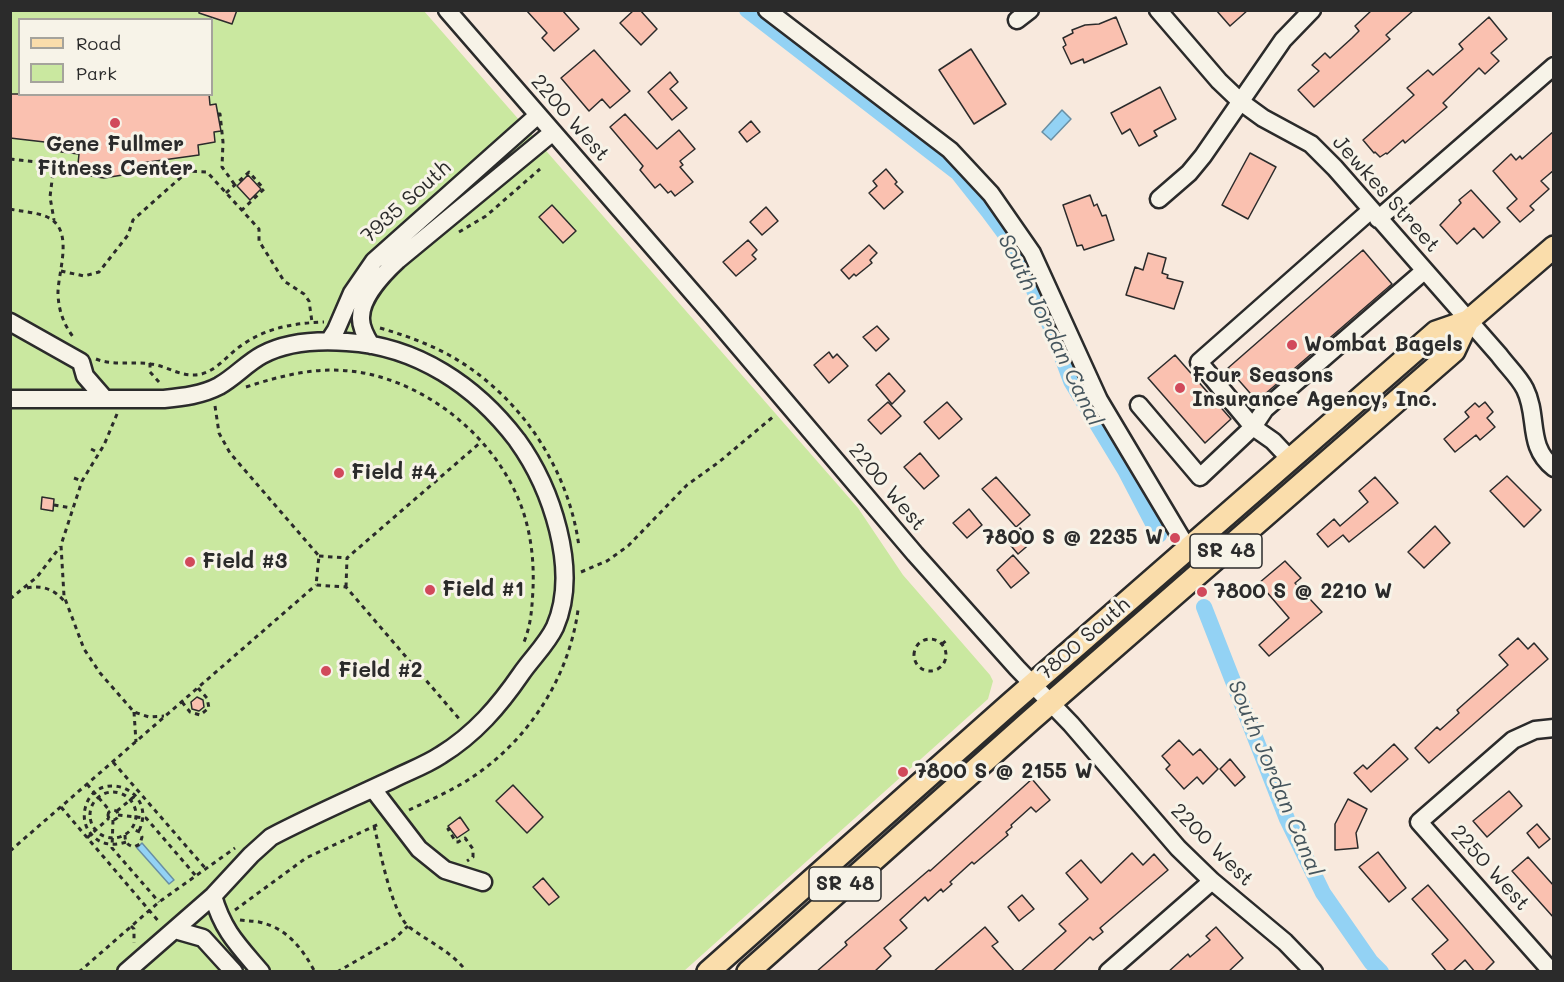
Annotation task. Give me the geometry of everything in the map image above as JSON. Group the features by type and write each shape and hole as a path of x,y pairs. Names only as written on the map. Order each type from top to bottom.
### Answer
{"main road":[{"name":"7800 South","path":"708,972 1032,684 1436,332 1468,321 1554,247"},
{"name":"7800 South","path":"748,972 1051,703 1454,351 1468,321"}],"street":[{"name":"2200 West","path":"447,10 712,315 915,554 1071,724 1178,848 1212,881 1285,942 1314,972"},
{"path":"767,10 950,150 991,194 1032,253 1099,400 1188,549"},
{"name":"Jewkes Street","path":"1158,10 1240,102 1263,118 1311,144 1468,321 1525,388 1539,453 1554,468"},
{"path":"1159,199 1189,173 1283,40 1312,10"},
{"path":"1290,459 1273,441 1253,427 1199,362 1554,66"},
{"name":"7935 South","path":"328,341 336,330 352,292 374,261 538,115"},
{"name":"7935 South","path":"371,345 363,331 360,317 366,300 380,278 414,246 553,132"},
{"path":"1139,405 1200,477 1253,427 1265,409 1424,271"},
{"path":"10,322 81,362 85,376 112,405"},
{"path":"10,399 112,405 200,394 220,385 250,362 275,349 292,344 328,341 371,345 420,359 471,391 505,424 536,470 557,524 562,552 563,597 554,629 489,717 477,729 440,756 271,837 250,855 213,896 170,929 126,972"},
{"name":"2250 West","path":"1552,972 1419,822 1513,740 1535,730 1554,728"},
{"path":"373,789 419,849 446,870 483,882"},
{"path":"1108,972 1212,881"},
{"path":"213,896 218,915 228,934 261,972"},
{"path":"170,929 203,938 234,972"}],"path":[{"path":"218,114 220,114 222,136 222,167 235,185"},
{"path":"10,159 54,164 50,197 54,221 61,235 63,248 57,292 60,315 77,343"},
{"path":"455,233 472,226 486,216 540,169"},
{"path":"61,271 84,276 99,272 128,235 133,220 188,171 207,172 259,230 259,241 284,281 307,298 312,322"},
{"path":"226,193 249,172 264,189 242,210"},
{"path":"10,209 40,214 54,221"},
{"path":"93,357 108,362 150,363 186,375 204,374 256,336 288,325 332,322"},
{"path":"373,326 428,344 457,360 485,380 521,416 557,469 573,512 580,557"},
{"path":"150,363 150,372 160,383"},
{"path":"242,388 280,376 320,370 339,370 376,375 402,384 427,396 453,415 481,442 503,471 520,504 530,537 534,569 530,628 524,644"},
{"path":"213,398 219,433 230,453 319,556 347,558 481,442"},
{"path":"112,405 110,432 82,481 61,545 65,602 88,657 134,712 154,717 166,716"},
{"path":"581,572 607,561 628,546 687,485 719,462 774,416"},
{"path":"91,449 99,453"},
{"path":"74,478 82,481"},
{"path":"54,505 72,508"},
{"path":"10,599 26,588 44,570 61,545"},
{"path":"10,851 316,585 319,556"},
{"path":"347,558 346,587 464,724"},
{"path":"581,565 581,581"},
{"path":"316,585 346,587"},
{"path":"26,588 46,588 57,593 65,602"},
{"path":"315,972 303,951 288,935 270,926 236,916 235,910 299,862 459,785 502,754 536,715 566,662 579,607"},
{"path":"933,639 942,644 945,648 945,659 939,668 924,670 916,663 915,648 922,640 933,639"},
{"path":"942,644 947,640"},
{"path":"182,702 190,712 200,715 209,708 207,698 198,688"},
{"path":"134,712 136,742"},
{"path":"113,762 137,794 206,869"},
{"path":"87,784 110,811 112,848 159,902"},
{"path":"125,835 126,842 131,846 138,846 142,837 139,831 143,817 142,806 137,794 116,785 105,786 87,801 84,813 86,826 91,834 103,843 126,842"},
{"path":"115,792 131,800 137,816 132,829 125,835 111,838 96,830 90,812 98,798 106,793 115,792"},
{"path":"87,838 111,819 118,818 118,813 137,794"},
{"path":"61,807 150,910 170,929"},
{"path":"110,811 146,818 196,876"},
{"path":"374,826 397,910 408,926 452,955 467,972"},
{"path":"450,828 448,829 457,843 464,836 475,852 470,860 461,863"},
{"path":"132,829 139,831"},
{"path":"79,972 159,902 236,847"},
{"path":"131,926 134,930 134,943"},
{"path":"337,972 394,939 408,926"}],"green space":[{"path":"10,11 424,11 858,508 903,575 990,675 993,681 988,699 684,971 11,971"}],"water":[{"path":"1062,110 1071,119 1051,140 1042,132"},
{"path":"142,843 174,880 169,884 137,848"}],"building":[{"path":"199,10 237,10 232,24 199,13"},
{"path":"526,10 562,10 579,29 554,51 542,38 547,33"},
{"path":"634,10 640,10 657,29 641,45 620,23"},
{"path":"1216,10 1248,10 1230,26"},
{"path":"1372,10 1414,10 1386,35 1390,39 1314,107 1298,90 1319,71 1312,65 1325,53 1330,58 1352,38 1359,31 1355,26"},
{"path":"1116,17 1127,44 1084,63 1083,59 1071,64 1063,47 1066,45 1063,38 1073,33 1072,30 1085,25 1099,24"},
{"path":"1489,17 1507,39 1491,53 1499,61 1485,74 1479,68 1443,103 1447,107 1405,143 1403,140 1380,157 1374,153 1363,140 1414,95 1407,88 1428,70 1433,75 1463,49 1459,44"},
{"path":"971,49 1006,104 974,124 939,70"},
{"path":"594,50 630,91 610,108 602,99 589,111 561,78"},
{"path":"670,72 678,82 670,89 687,108 672,120 648,92"},
{"path":"1160,87 1176,119 1154,131 1157,136 1139,146 1130,129 1122,134 1111,113"},
{"name":"Gene Fullmer Fitness Center","path":"10,94 18,94 18,96 209,96 210,105 216,104 221,131 214,132 215,142 198,145 199,155 134,164 135,173 104,178 77,174 79,154 61,152 62,144 10,138"},
{"path":"625,114 657,149 679,130 695,149 680,161 683,165 680,167 693,182 675,196 671,191 668,193 660,184 655,188 640,170 643,166 610,127"},
{"path":"751,121 760,132 747,142 739,132"},
{"path":"1554,131 1554,170 1541,181 1549,189 1530,206 1534,210 1520,222 1507,208 1517,199 1493,171 1511,154 1516,160 1520,156 1522,159"},
{"path":"1250,153 1276,167 1248,219 1222,205"},
{"path":"886,169 903,192 884,209 869,193 877,186 873,181"},
{"path":"248,175 261,189 250,200 237,186"},
{"path":"1471,190 1500,222 1483,238 1474,228 1457,244 1440,225 1461,203 1459,200"},
{"path":"1090,195 1094,206 1097,204 1102,216 1106,215 1114,240 1084,250 1082,245 1077,246 1063,205"},
{"path":"552,205 576,231 563,243 539,217"},
{"path":"766,207 778,221 762,235 750,222"},
{"path":"748,240 757,250 752,255 756,259 736,276 723,262"},
{"path":"869,245 877,253 870,260 872,263 849,279 841,270"},
{"path":"1363,250 1392,284 1257,401 1228,368"},
{"path":"1148,253 1166,258 1162,273 1168,275 1167,278 1183,282 1174,309 1126,295 1135,267 1143,270"},
{"path":"877,326 889,339 876,351 863,337"},
{"path":"829,352 833,358 837,354 848,366 829,383 814,365"},
{"path":"1175,355 1231,419 1205,443 1148,378"},
{"path":"889,373 905,391 892,404 876,385"},
{"path":"888,402 901,416 881,434 868,420"},
{"path":"947,402 962,419 939,439 924,422"},
{"path":"1485,402 1493,412 1487,418 1495,427 1480,440 1476,435 1455,452 1444,439 1469,417 1465,412 1475,403 1479,407"},
{"path":"920,453 939,476 924,489 904,467"},
{"path":"1507,476 1541,510 1524,527 1490,491"},
{"path":"996,477 1030,515 1016,527 982,489"},
{"path":"1375,477 1398,503 1349,542 1343,535 1328,547 1317,534 1334,519 1340,526 1368,502 1359,491"},
{"path":"42,497 54,499 53,511 41,509"},
{"path":"969,509 982,525 967,538 953,523"},
{"path":"1435,526 1450,543 1424,568 1408,552"},
{"path":"1020,528 1032,542 1018,554 1006,540"},
{"path":"1013,555 1029,573 1011,588 997,570"},
{"path":"1285,561 1301,578 1295,583 1322,612 1269,656 1259,645 1289,618 1259,583"},
{"path":"1518,638 1528,649 1534,643 1548,659 1429,763 1415,748 1437,727 1440,730 1459,713 1457,710 1508,665 1499,655"},
{"path":"197,697 203,700 204,707 199,711 192,709 191,702"},
{"path":"1179,740 1193,755 1200,749 1218,769 1203,784 1197,777 1184,789 1166,769 1170,765 1162,756"},
{"path":"1394,744 1408,759 1371,792 1354,773 1363,765 1367,769"},
{"path":"1230,759 1245,777 1235,786 1220,769"},
{"path":"1032,779 1050,800 1036,812 1031,807 1011,825 1012,827 1006,832 1008,835 974,864 972,862 950,882 952,884 943,892 941,889 928,901 925,897 900,920 907,928 884,948 891,956 874,972 816,972 847,945 845,942 930,871"},
{"path":"513,785 543,817 527,833 496,801"},
{"path":"1509,791 1522,806 1487,837 1473,821"},
{"path":"1348,799 1367,809 1356,833 1358,848 1335,850 1335,824"},
{"path":"460,817 469,830 457,838 448,826"},
{"path":"1537,824 1550,839 1539,848 1527,833"},
{"path":"1378,852 1406,888 1389,902 1359,867"},
{"path":"1132,853 1143,865 1154,854 1168,870 1100,928 1103,932 1093,940 1090,937 1052,972 1020,972 1066,931 1059,924 1088,899 1066,873 1081,860 1101,883"},
{"path":"1528,857 1554,886 1554,918 1512,871"},
{"path":"543,878 559,897 549,905 533,887"},
{"path":"1428,885 1494,962 1484,972 1475,972 1465,960 1452,972 1447,972 1432,954 1448,940 1412,899"},
{"path":"1022,895 1034,909 1019,921 1008,907"},
{"path":"985,927 998,942 992,946 1015,972 933,972"},
{"path":"1216,927 1243,958 1228,972 1168,972 1188,954 1190,957 1210,940 1206,936"}],"waterway":[{"name":"South Jordan Canal","path":"747,10 958,173 988,211 1014,246 1052,330 1071,381 1125,470 1159,535"},
{"name":"South Jordan Canal","path":"1204,607 1287,819 1323,893 1371,962 1381,972"}],"place":[{"name":"Gene Fullmer Fitness Center","path":"115,123"},
{"name":"Wombat Bagels","path":"1292,345"},
{"name":"Four Seasons Insurance Agency, Inc.","path":"1180,388"},
{"name":"Field #4","path":"339,473"},
{"name":"7800 S @ 2235 W","path":"1175,538"},
{"name":"Field #3","path":"190,562"},
{"name":"Field #1","path":"430,590"},
{"name":"7800 S @ 2210 W","path":"1202,592"},
{"name":"Field #2","path":"326,671"},
{"name":"7800 S @ 2155 W","path":"903,772"}]}
